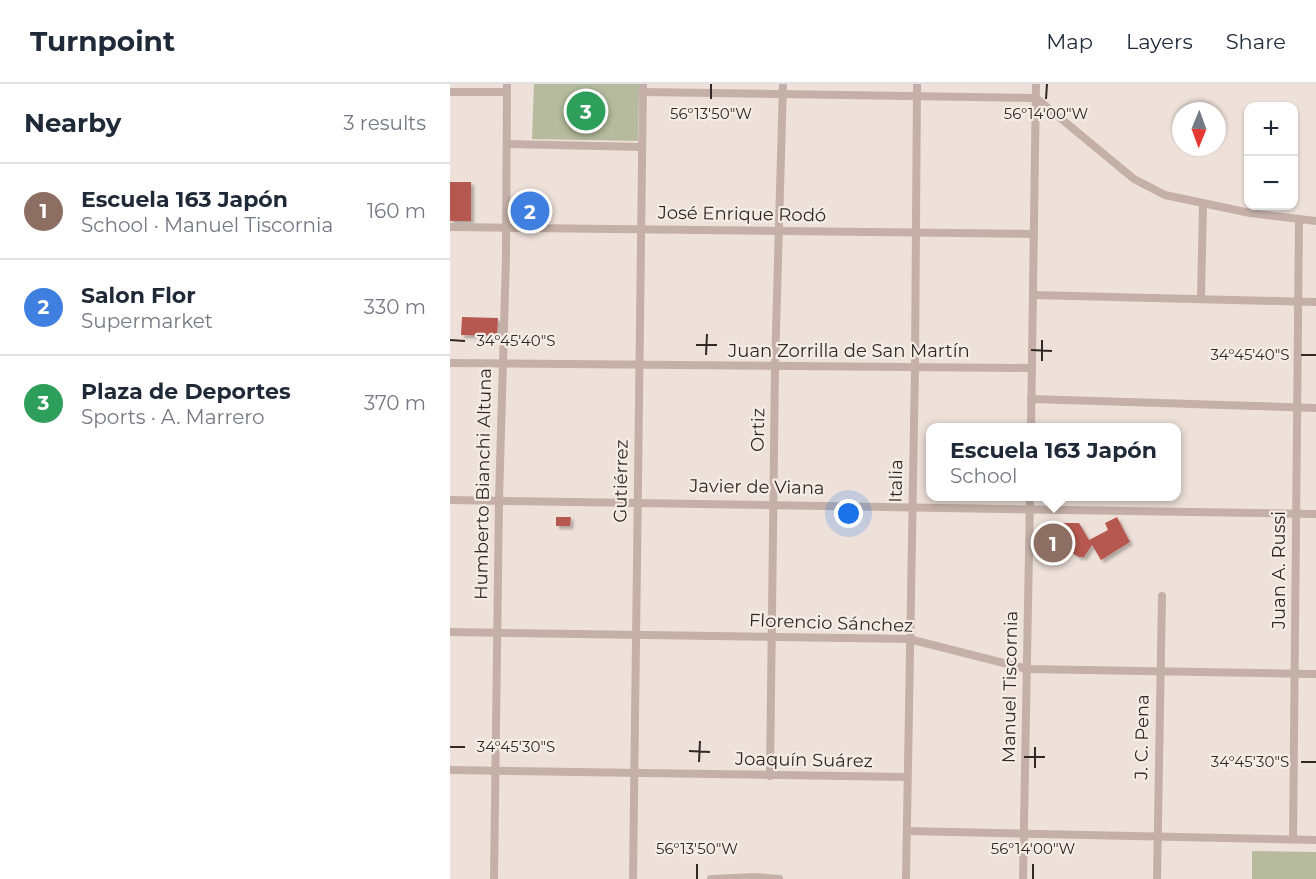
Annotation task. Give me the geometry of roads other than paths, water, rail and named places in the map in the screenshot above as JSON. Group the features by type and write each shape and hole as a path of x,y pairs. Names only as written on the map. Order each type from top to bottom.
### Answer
{"street":[{"name":"Ortiz","path":"770,776 775,367 783,84"},
{"name":"Italia","path":"906,879 915,368 917,84"},
{"path":"1031,423 1036,84"},
{"path":"450,92 507,88"},
{"name":"Humberto Bianchi Altuna","path":"494,879 496,633 506,227 507,88"},
{"path":"643,88 783,94 1036,98 1134,178 1165,195 1203,204 1316,221"},
{"name":"Gutiérrez","path":"633,879 643,88"},
{"path":"507,144 642,147"},
{"path":"1201,298 1203,204"},
{"name":"Juan A. Russi","path":"1293,839 1299,220"},
{"name":"José Enrique Rodó","path":"450,227 1034,234"},
{"path":"1033,295 1316,302"},
{"name":"Juan Zorrilla de San Martín","path":"450,363 1032,368"},
{"path":"1031,399 1316,408"},
{"name":"Javier de Viana","path":"450,500 1316,514"},
{"name":"Manuel Tiscornia","path":"1023,879 1030,501"},
{"name":"J. C. Pena","path":"1157,879 1162,596"},
{"name":"Florencio Sánchez","path":"450,632 909,639 1027,669 1316,674"},
{"name":"Joaquín Suárez","path":"450,770 906,777"},
{"path":"907,831 1316,840"},
{"path":"711,879 756,876 779,879"}],"place":[{"name":"Plaza de Deportes","path":"586,111"},
{"name":"Salon Flor","path":"530,211"},
{"name":"Escuela 163 Japón","path":"1053,543"}]}
